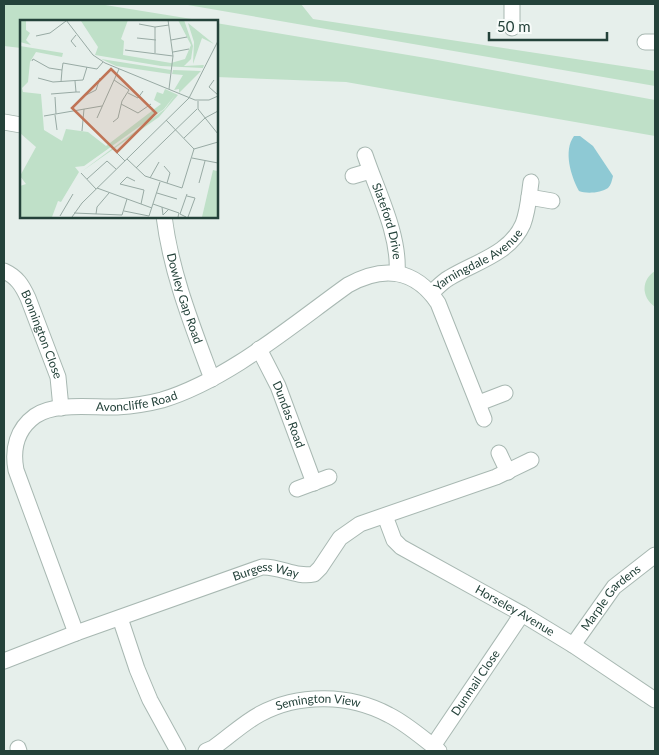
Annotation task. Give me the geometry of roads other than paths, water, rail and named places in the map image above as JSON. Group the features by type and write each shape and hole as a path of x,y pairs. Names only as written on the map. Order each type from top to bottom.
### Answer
{"street":[{"path":"512,4 512,28"},
{"path":"4,122 20,124"},
{"name":"Slateford Drive","path":"365,155 397,247 397,273"},
{"name":"Slateford Drive","path":"353,176 370,170"},
{"name":"Yarningdale Avenue","path":"484,419 443,312 431,293 448,278 496,254 507,246 522,226 530,189 552,201"},
{"name":"Dowley Gap Road","path":"164,218 169,252 176,277 212,379"},
{"name":"Bonnington Close","path":"4,271 16,278 23,286 28,298 58,377 61,408"},
{"name":"Avoncliffe Road","path":"76,633 16,470 14,459 15,447 24,427 36,416 46,411 61,408 141,405 181,393 212,379 259,349 362,277 380,273 397,273 417,282 431,293"},
{"name":"Dundas Road","path":"259,349 322,480 297,489"},
{"path":"478,404 505,393"},
{"path":"499,454 508,472"},
{"name":"Burgess Way","path":"4,661 76,633 262,567 281,569 299,575 314,574 340,538 360,524 508,472 530,460"},
{"name":"Horseley Avenue","path":"385,516 394,540 401,547 522,614 573,645 655,700"},
{"name":"Marple Gardens","path":"573,645 614,587 655,555"},
{"name":"Dunmail Close","path":"436,749 522,614"},
{"path":"120,618 137,670 150,700 178,751"},
{"name":"Semington View","path":"206,751 254,718 278,706 323,699 367,705 398,720 436,749"}],"water":[{"path":"574,136 580,136 593,146 613,176 608,188 594,192 579,191 569,164 569,149"}]}
